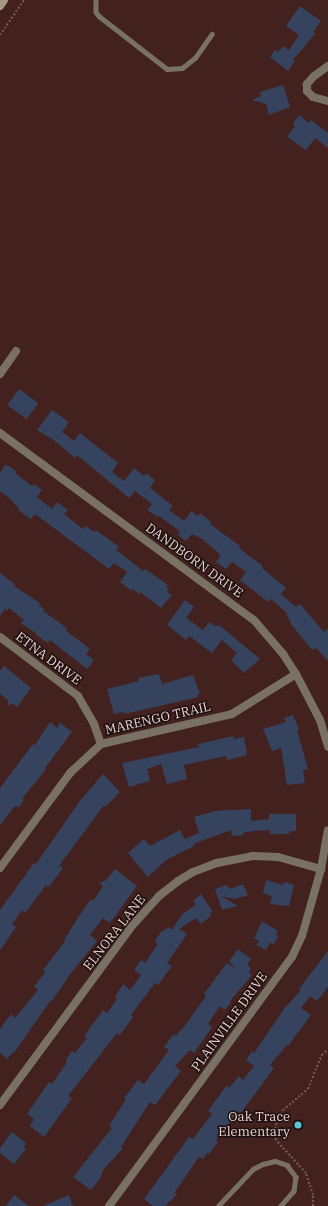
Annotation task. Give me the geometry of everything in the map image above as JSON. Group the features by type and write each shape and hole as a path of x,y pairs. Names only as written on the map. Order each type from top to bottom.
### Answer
{"street":[{"path":"0,6 4,0"},
{"path":"328,66 314,76 307,84 308,92 313,97 328,101"},
{"path":"0,374 16,351"},
{"name":"DANDBORN DRIVE","path":"0,433 254,620 284,654 296,674 320,720 328,746"},
{"name":"ETNA DRIVE","path":"0,638 78,696 94,724 101,744"},
{"name":"MARENGO TRAIL","path":"0,868 70,773 101,744 232,714 296,674"},
{"name":"PLAINVILLE DRIVE","path":"109,1206 292,957 302,936 321,869 328,831"},
{"name":"ELNORA LANE","path":"0,1105 131,927 159,896 178,881 193,872 217,863 252,856 278,857 321,869"}],"lane":[{"path":"96,0 96,12 99,16 167,69 182,68 195,58 212,34"},
{"path":"218,1206 253,1169 263,1164 275,1161 288,1165 296,1177 294,1191 281,1206"}],"path":[{"path":"0,34 24,0"},
{"path":"313,1206 314,1195 306,1173 276,1140 275,1129 278,1118 283,1110 308,1089 322,1055 328,1049"}],"building":[{"path":"300,6 321,21 313,32 315,34 293,60 295,61 288,71 270,57 275,50 278,52 283,46 289,50 299,35 286,26"},
{"path":"283,85 290,107 269,115 266,104 252,100 261,96 260,92"},
{"path":"299,115 309,123 311,120 328,133 328,148 315,138 306,150 287,137 295,126 293,124"},
{"path":"19,389 38,403 27,419 7,405"},
{"path":"52,410 69,422 62,432 74,441 80,433 118,463 112,472 124,481 134,468 144,476 146,473 155,480 150,488 173,506 169,510 184,521 191,511 198,516 200,513 211,522 210,524 240,546 239,548 263,566 262,568 286,588 281,594 296,607 300,604 324,632 328,629 328,661 316,648 312,650 291,624 286,615 288,614 271,599 268,602 240,580 246,572 232,562 226,569 216,562 221,555 202,539 192,534 186,541 178,535 180,533 177,529 159,516 158,517 147,510 152,504 135,491 129,498 77,455 75,458 55,441 37,430"},
{"path":"5,465 16,471 15,473 32,486 34,484 42,490 37,497 52,509 57,502 68,510 64,514 83,529 86,526 94,532 96,530 119,547 116,550 143,571 145,569 168,585 166,587 169,590 167,592 172,595 161,608 140,592 139,594 133,589 132,591 120,582 127,572 114,563 109,569 35,514 31,519 18,510 19,508 13,503 14,502 0,491 0,473"},
{"path":"0,573 15,584 14,586 40,603 39,605 44,609 43,611 67,628 65,630 90,649 86,654 94,660 87,669 50,640 48,643 36,635 37,634 21,623 24,620 9,608 7,611 5,609 0,616"},
{"path":"185,600 194,607 186,618 203,630 209,622 215,626 219,625 260,659 244,673 231,660 237,653 222,640 212,653 189,636 186,640 167,625"},
{"path":"4,666 31,688 17,707 13,704 8,705 8,700 0,694 0,671"},
{"path":"159,674 162,684 193,675 200,694 197,695 198,697 186,700 124,714 123,712 114,714 107,689 139,681 138,678"},
{"path":"293,715 299,729 297,730 308,769 303,770 305,783 287,785 281,748 272,751 263,729 286,722 284,718"},
{"path":"50,722 57,728 60,723 72,732 45,768 46,769 22,799 24,800 19,807 15,806 0,825 0,788 33,744 35,745"},
{"path":"233,736 234,739 244,737 247,755 227,760 226,756 184,765 187,779 167,784 161,764 147,769 150,781 129,787 122,763 199,747 198,744"},
{"path":"103,774 120,792 105,807 104,805 59,866 63,868 49,887 46,885 25,913 22,910 12,924 16,927 0,950 0,910 34,863 36,864 79,802"},
{"path":"251,809 251,821 269,819 269,814 296,814 296,831 290,831 290,833 284,834 270,834 270,830 253,831 243,833 243,835 232,836 231,830 193,844 194,846 166,860 148,877 128,853 144,839 150,846 180,830 185,839 199,833 194,817 215,811"},
{"path":"115,869 137,886 110,923 103,918 90,935 97,941 71,973 14,1053 13,1052 7,1059 0,1053 0,1029 11,1014 15,1018 38,990 34,987 45,972 43,970 65,941 64,940 91,899 93,901 103,886 99,883 105,881"},
{"path":"266,880 283,885 284,882 294,885 289,906 270,904 272,896 263,893"},
{"path":"243,884 248,895 235,899 221,896 238,906 222,910 215,889 227,885 230,889"},
{"path":"201,894 213,912 209,913 211,916 201,924 196,918 179,929 187,934 167,963 172,966 158,985 155,983 131,1015 133,1017 120,1035 117,1033 68,1096 72,1098 44,1137 30,1126 34,1119 27,1114 49,1082 52,1084 65,1065 66,1060 72,1051 75,1053 87,1038 84,1036 103,1010 107,1013 117,999 115,997 123,984 130,990 141,975 134,970 141,960 145,963 157,945 155,941 161,932 169,927 172,930 182,914 196,904 193,901"},
{"path":"262,921 278,931 276,935 278,937 274,944 270,943 266,950 256,945 259,941 254,938"},
{"path":"238,949 251,959 247,965 251,968 249,972 252,975 230,1001 231,1002 225,1010 220,1006 208,1024 212,1027 194,1053 190,1050 175,1066 181,1071 155,1105 150,1102 121,1147 123,1148 103,1170 100,1179 91,1190 73,1177 112,1128 109,1126 126,1099 124,1098 138,1080 144,1084 169,1050 164,1047 174,1034 176,1036 180,1030 181,1031 206,996 204,994 227,963 236,969 229,961"},
{"path":"328,951 328,987 317,1001 310,996 301,1008 311,1015 288,1046 287,1045 270,1065 274,1068 241,1113 238,1111 216,1140 218,1142 209,1154 207,1153 203,1159 199,1157 174,1193 177,1194 166,1206 153,1206 144,1199 189,1137 193,1139 212,1114 208,1111 226,1086 230,1087 239,1076 243,1080 254,1066 246,1060 252,1051 254,1053 284,1009 301,990 299,989"},
{"path":"12,1132 26,1143 24,1147 26,1149 14,1164 0,1153 0,1148"},
{"path":"14,1195 29,1206 6,1206"},
{"path":"69,1195 73,1206 43,1206"}],"place":[{"name":"Oak Trace Elementary","path":"298,1125"}]}
